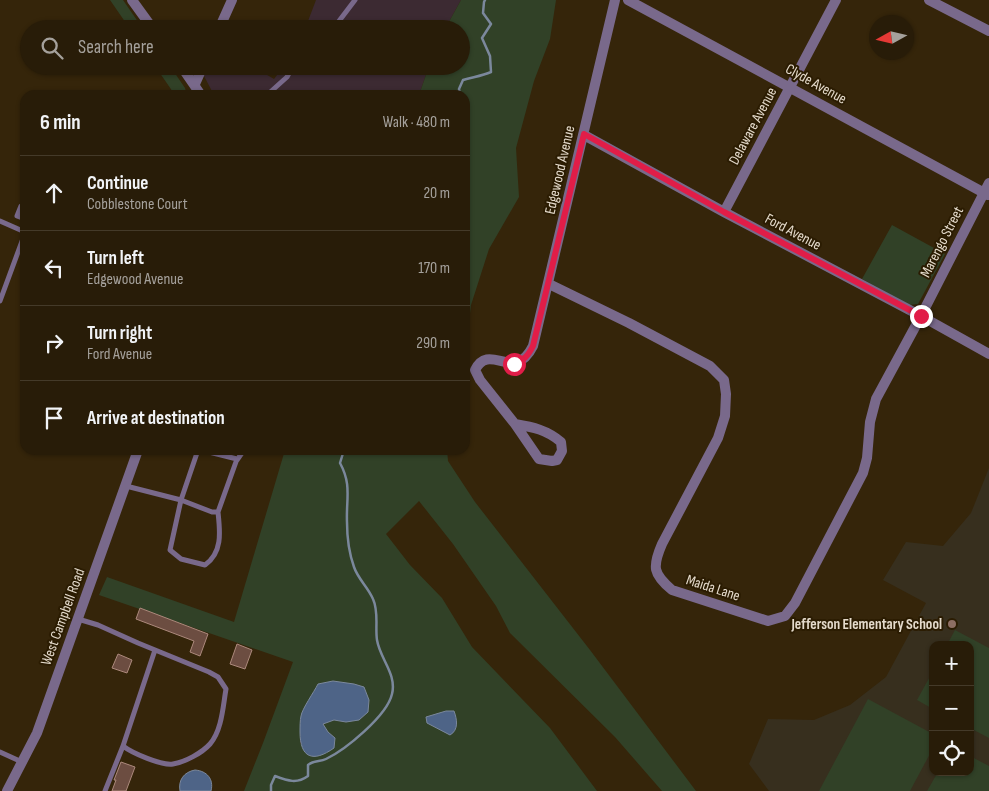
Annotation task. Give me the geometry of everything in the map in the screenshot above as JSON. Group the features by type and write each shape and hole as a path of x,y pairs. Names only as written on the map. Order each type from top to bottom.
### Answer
{"street":[{"path":"132,0 146,20"},
{"path":"223,20 232,0"},
{"name":"Edgewood Avenue","path":"515,424 480,380 475,370 479,362 485,359 514,364 522,361 528,356 533,346 615,0"},
{"name":"Clyde Avenue","path":"628,0 986,194"},
{"name":"Delaware Avenue","path":"724,212 836,0"},
{"path":"929,0 989,31"},
{"path":"188,75 198,90"},
{"path":"195,84 198,75"},
{"name":"Ford Avenue","path":"584,134 724,212 989,354"},
{"name":"Marengo Street","path":"921,316 986,194 989,183"},
{"name":"Maida Lane","path":"548,284 629,323 710,366 724,380 726,394 725,416 718,438 662,544 656,559 656,571 660,580 672,590 768,621 785,616 795,603 863,473 867,458 870,422 876,399 921,316"},
{"path":"515,424 538,428 552,434 561,442 562,451 557,460 552,462 539,459 515,424"},
{"name":"West Campbell Road","path":"7,791 37,732 136,455"}],"lane":[{"path":"339,20 355,0"},
{"path":"273,90 288,75"},
{"path":"0,221 20,230"},
{"path":"0,301 20,246"},
{"path":"197,455 181,500 170,550 181,559 205,565 213,559 220,539 218,512 240,455"},
{"path":"218,455 237,460"},
{"path":"126,486 181,500 212,512 218,512"},
{"path":"78,619 98,625 209,672 218,677 226,689 219,726 211,743 197,754 172,764 145,758 123,746"},
{"path":"105,791 123,746 155,650"},
{"path":"0,752 22,762"}],"shaded area":[{"path":"316,0 461,0 450,20 308,20"},
{"path":"267,75 274,79 277,75 426,75 421,90 211,90 204,76"},
{"name":"Jefferson Elementary School","path":"989,468 989,791 769,791 749,764 768,719 814,720 850,705 886,677 926,603 883,580 906,542 943,546 971,513"}],"green space":[{"path":"110,0 123,0 137,20 124,20"},
{"path":"461,0 556,0 550,39 534,81 516,148 519,197 489,249 470,313 470,90 421,90 426,75 470,75 470,20 450,20"},
{"path":"161,75 176,75 186,90 172,90"},
{"path":"892,225 945,254 918,304 909,305 862,279"},
{"path":"284,455 447,455 448,461 475,502 696,791 662,791 615,737 510,633 496,606 453,544 419,501 386,534 410,565 442,598 472,647 550,728 597,791 244,791 293,662 99,595 107,577 234,622","holes":["308,704 346,722 334,720 323,724 335,738 300,744 301,715"]},
{"path":"955,630 989,648 989,738 974,730 974,641 949,641"},
{"path":"929,678 929,707 917,700"},
{"path":"868,699 929,732 929,755 910,791 819,791"},
{"path":"974,758 989,766 989,791 927,791 936,776 974,776"}],"water":[{"path":"333,681 364,687 369,700 368,712 359,720 346,722 334,720 323,724 335,738 334,748 320,755 309,755 302,748 300,724 302,713 318,684"},
{"path":"446,711 454,711 456,717 457,724 455,730 450,735 427,723 426,717"},
{"path":"195,770 209,776 212,787 211,791 180,791 180,783 183,777"}],"building":[{"path":"140,608 208,634 200,656 190,652 194,641 136,619"},
{"path":"237,644 252,650 245,669 230,664"},
{"path":"118,654 132,660 127,673 112,668"},
{"path":"121,762 135,767 126,791 112,791 116,780 114,780"}],"waterway":[{"path":"459,90 463,80 491,72 490,56 482,38 491,24 483,13 485,0"},
{"path":"271,791 271,785 275,776 292,781 304,779 308,776 308,765 334,755 354,740 374,722 389,703 392,694 392,680 377,640 375,604 352,562 347,528 348,492 346,478 340,463 342,455"}],"place":[{"name":"Jefferson Elementary School","path":"952,624"}],"route":[{"path":"514,364 528,356 533,346 584,134 670,183 921,316"}]}
